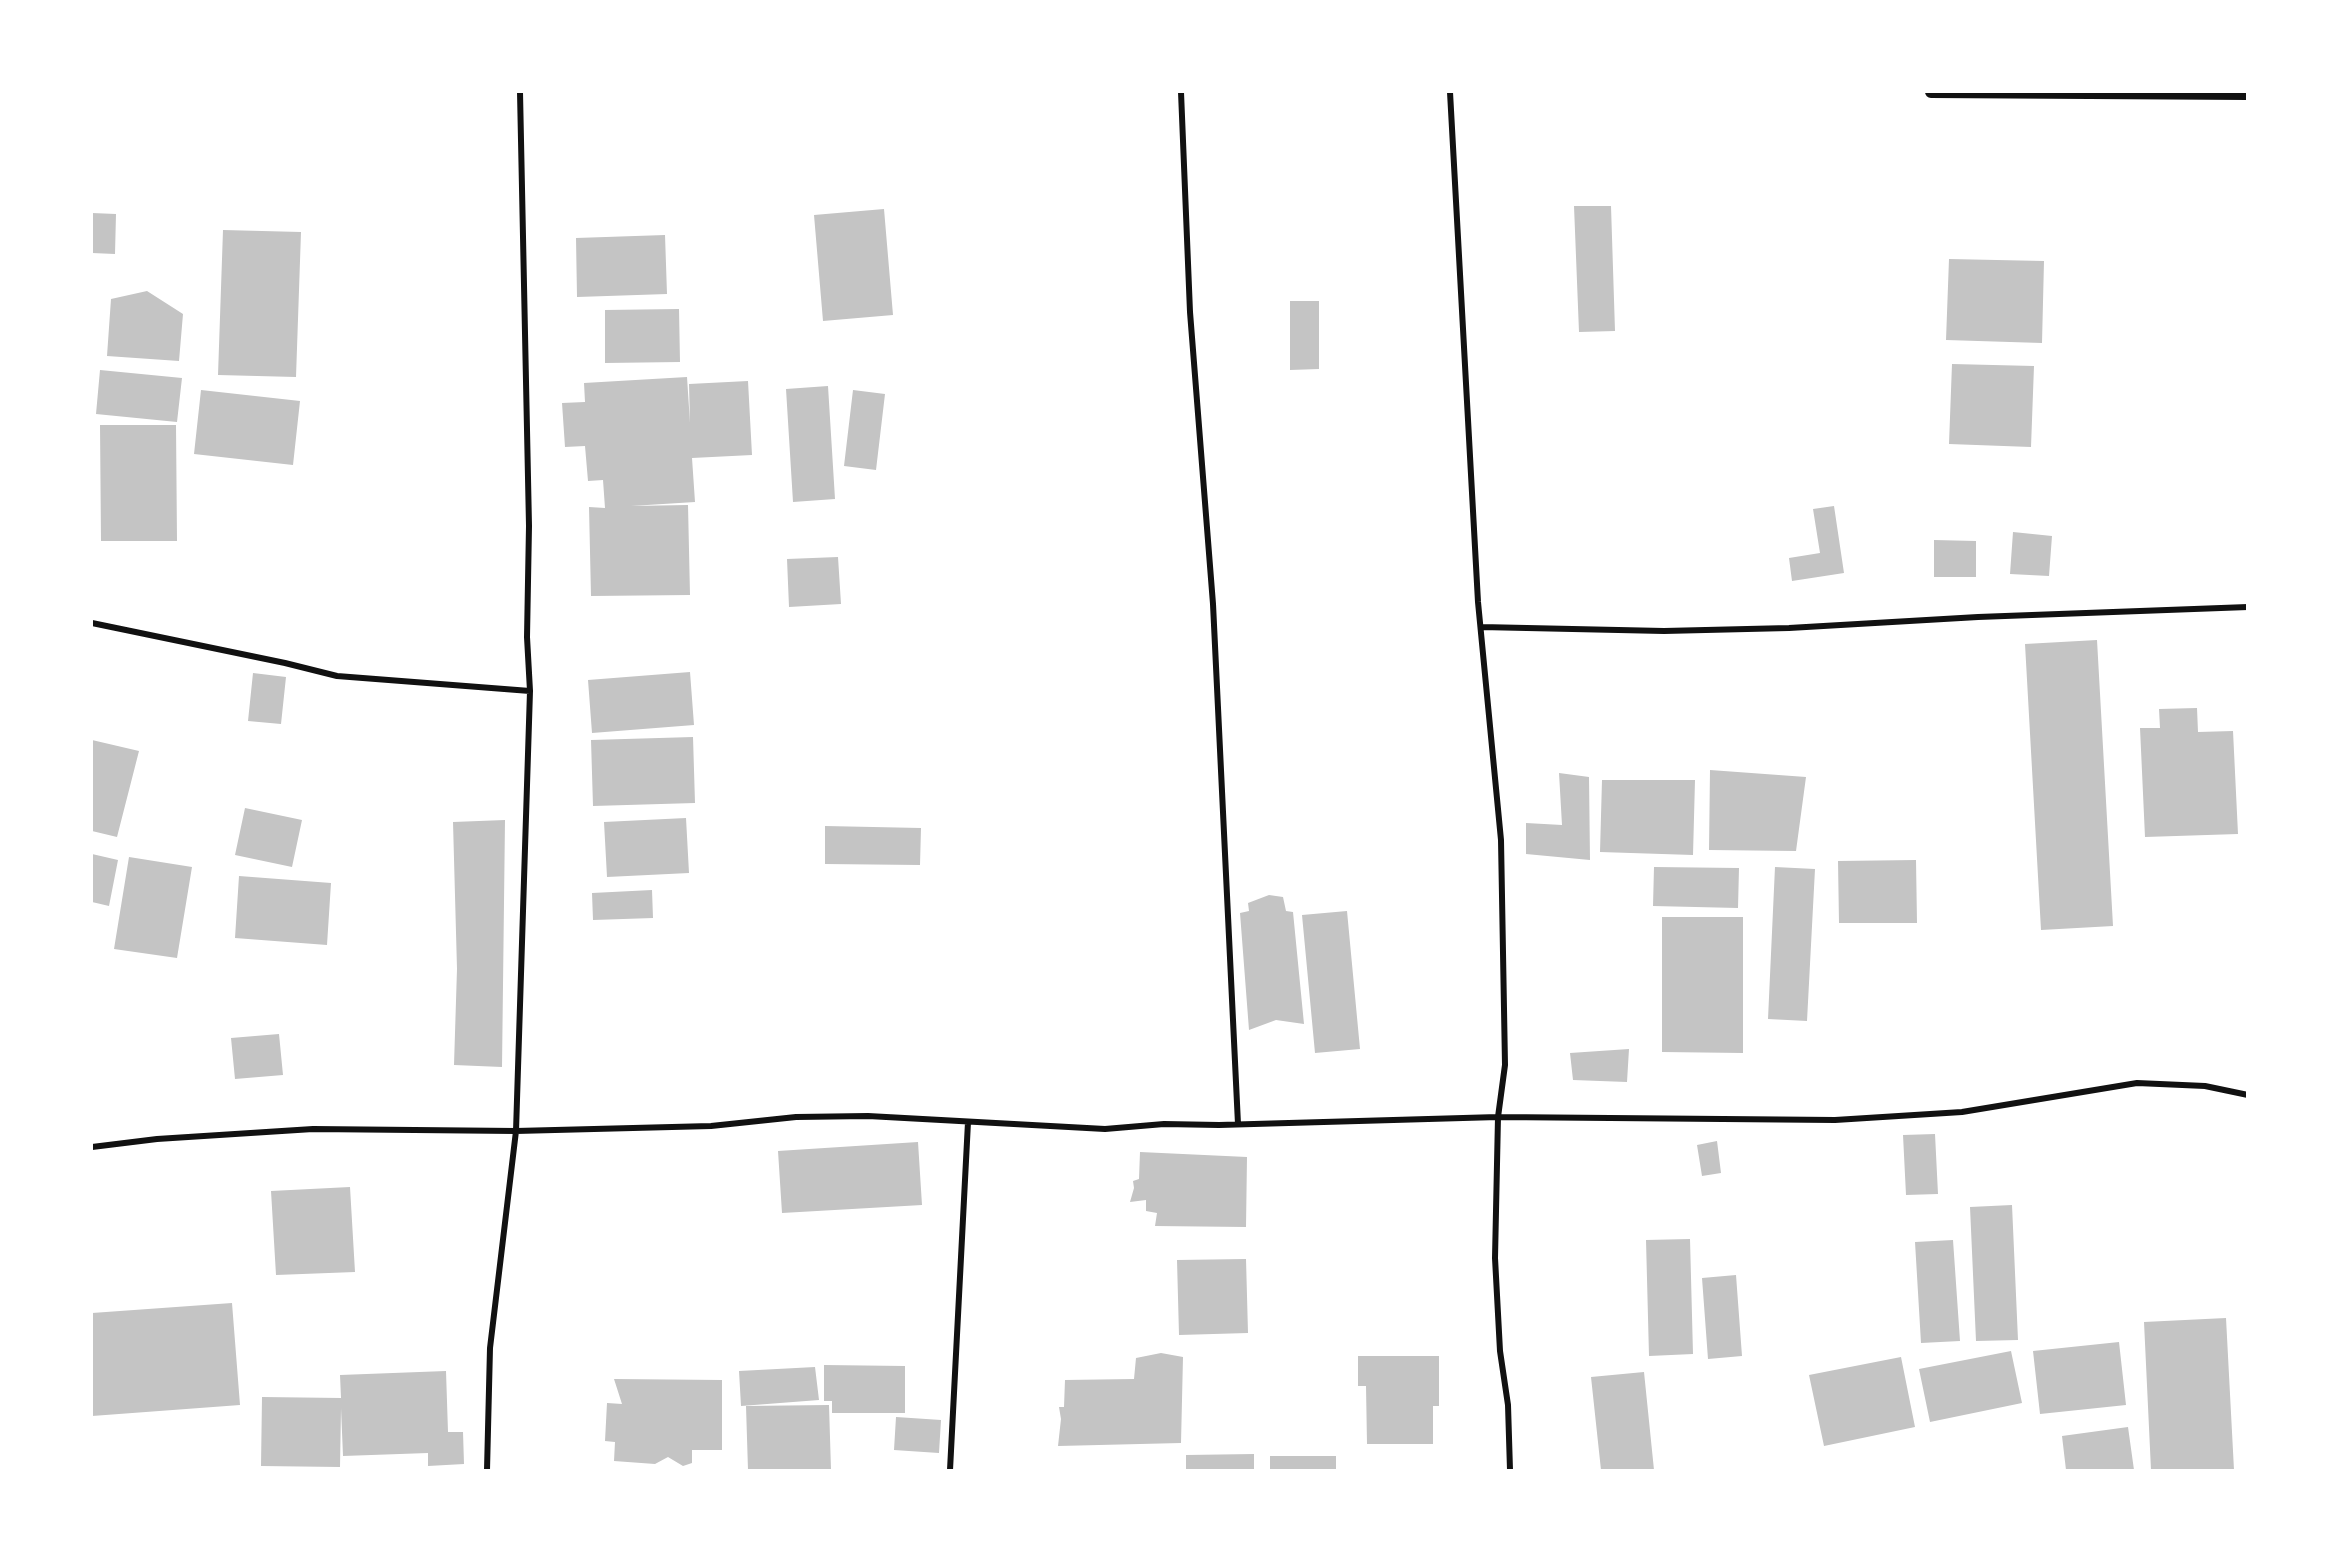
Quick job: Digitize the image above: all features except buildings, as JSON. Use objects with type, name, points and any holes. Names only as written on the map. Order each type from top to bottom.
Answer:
[{"type":"main road","points":[[1931,92],[2247,94]]},
{"type":"street","points":[[487,1470],[490,1348],[516,1131],[530,691],[526,637],[529,526],[520,92]]},
{"type":"street","points":[[1181,92],[1190,312],[1213,604],[1238,1124]]},
{"type":"street","points":[[1450,92],[1478,602],[1501,840],[1505,1065],[1498,1117],[1495,1258],[1500,1351],[1508,1405],[1510,1470]]},
{"type":"street","points":[[1481,627],[1518,626],[1664,631],[1754,629],[2247,607]]},
{"type":"street","points":[[92,623],[337,676],[530,691]]},
{"type":"street","points":[[92,1147],[157,1138],[313,1129],[516,1131],[711,1126],[796,1117],[932,1118],[1105,1129],[1164,1124],[1498,1117],[1835,1120],[1962,1112],[2137,1083],[2205,1086],[2247,1095]]},
{"type":"street","points":[[950,1470],[968,1122]]}]
